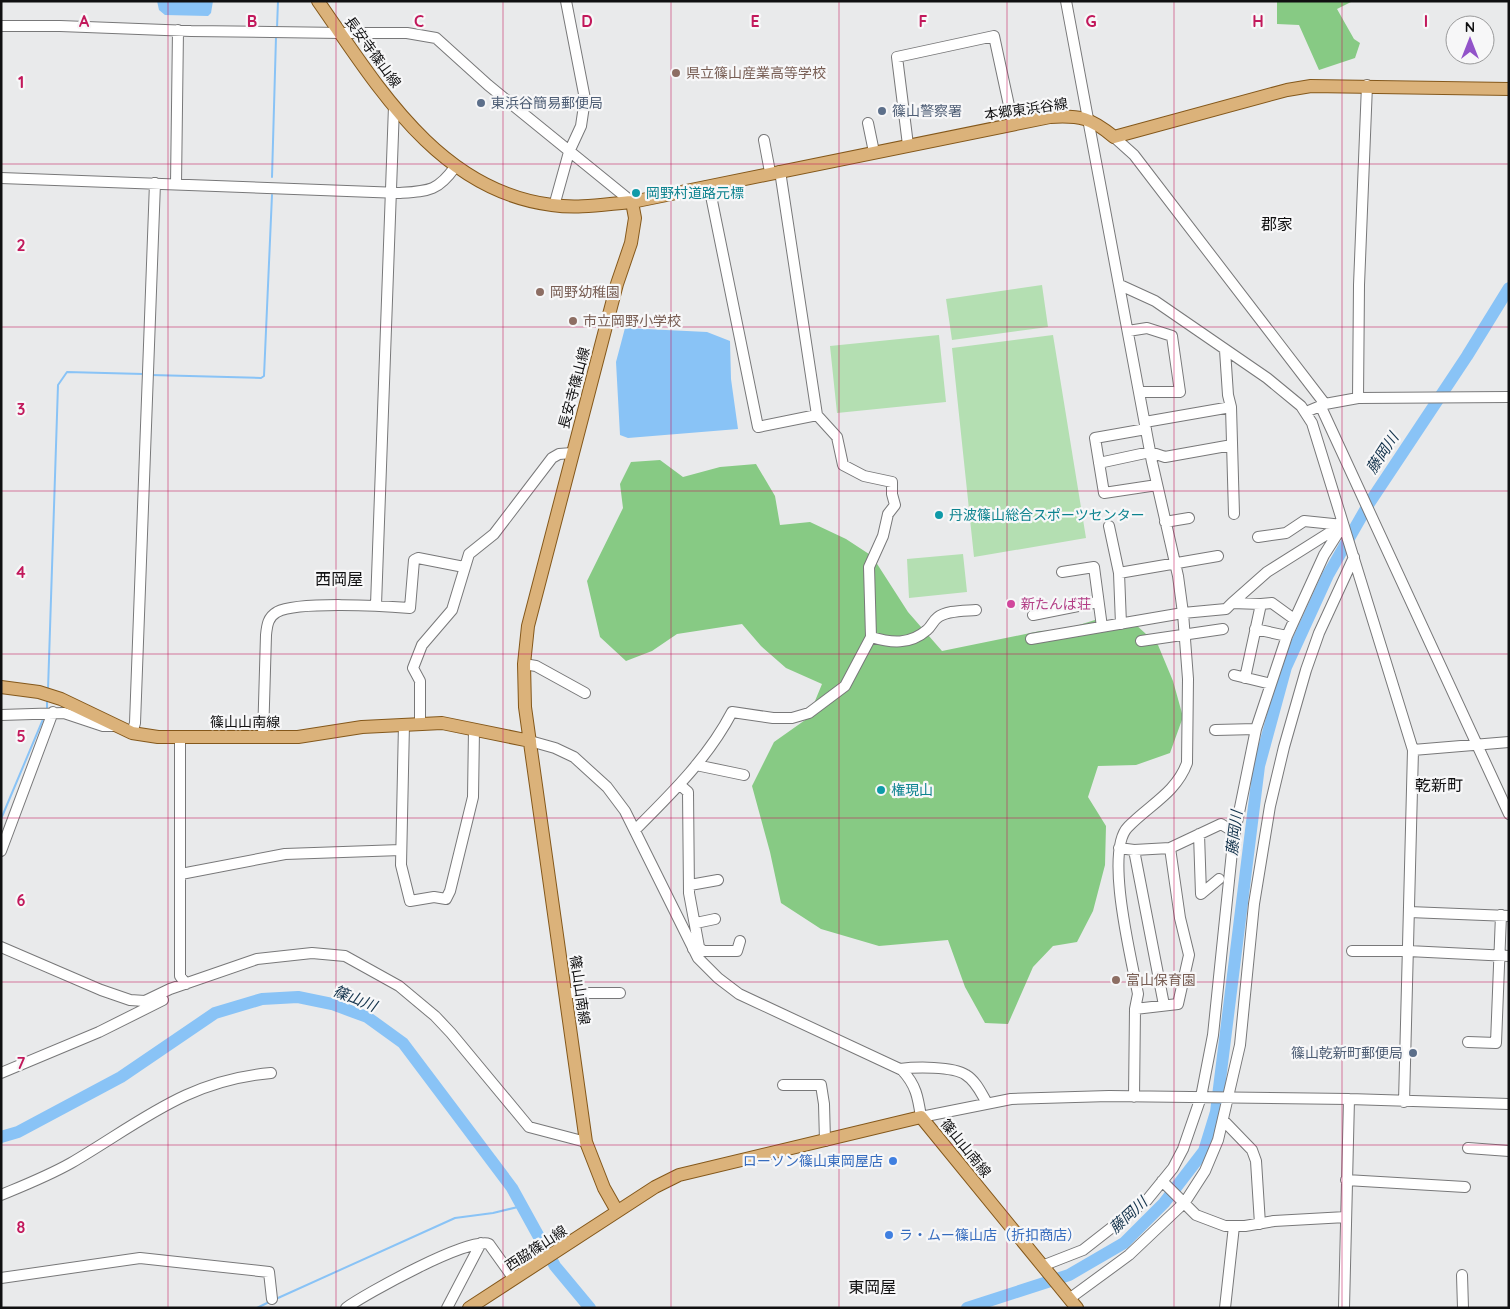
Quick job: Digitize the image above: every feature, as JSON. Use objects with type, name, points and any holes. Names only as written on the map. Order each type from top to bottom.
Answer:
[{"type":"main road","name":"長安寺篠山線","points":[[318,1],[394,106],[433,150],[474,180],[510,196],[554,206],[586,206],[632,202],[635,218],[631,243],[617,284],[528,626],[524,664],[525,707],[530,741]]},
{"type":"main road","points":[[1114,137],[1287,90],[1311,86],[1367,85],[1509,89]]},
{"type":"main road","name":"本郷東浜谷線","points":[[632,202],[1050,117],[1071,116],[1088,118],[1114,137]]},
{"type":"main road","name":"篠山山南線","points":[[1,687],[39,692],[132,733],[158,737],[262,738],[420,723],[474,729],[530,741],[586,1142],[597,1173],[617,1211],[655,1187],[679,1175],[921,1117],[1070,1300]]},
{"type":"main road","name":"西脇篠山線","points":[[469,1308],[516,1279],[617,1211]]},
{"type":"street","points":[[554,206],[569,152],[581,126],[585,99],[566,1]]},
{"type":"street","points":[[1066,1],[1150,452],[1175,563],[1183,613],[1188,679],[1186,764],[1182,776],[1167,794],[1126,828],[1119,848],[1119,897],[1138,994],[1134,1097]]},
{"type":"street","points":[[1,26],[341,34],[407,33],[436,38],[466,67],[632,202]]},
{"type":"street","points":[[176,184],[178,30]]},
{"type":"street","points":[[908,145],[897,57],[994,36],[1013,124]]},
{"type":"street","points":[[1358,398],[1359,285],[1367,85]]},
{"type":"street","points":[[376,605],[394,106]]},
{"type":"street","points":[[868,123],[874,152]]},
{"type":"street","points":[[1114,137],[1134,155],[1323,406],[1361,498],[1509,814]]},
{"type":"street","points":[[635,830],[680,785],[722,732],[732,712],[773,718],[792,718],[809,713],[831,698],[844,686],[871,637],[869,567],[883,536],[888,514],[896,505],[892,494],[892,482],[864,476],[843,465],[837,437],[817,415],[775,172],[764,140]]},
{"type":"street","points":[[1,178],[392,193],[420,192],[436,188],[444,182],[455,167]]},
{"type":"street","points":[[132,733],[135,723],[155,183]]},
{"type":"street","points":[[709,186],[758,428],[817,415]]},
{"type":"street","points":[[1120,285],[1155,301],[1267,378],[1301,406],[1312,424],[1413,750],[1404,1102]]},
{"type":"street","points":[[1128,331],[1147,328],[1172,336],[1180,392],[1139,392]]},
{"type":"street","points":[[1225,350],[1228,396],[1232,407],[1234,514]]},
{"type":"street","points":[[1306,412],[1358,398],[1422,396],[1509,397]]},
{"type":"street","points":[[1157,485],[1104,493],[1094,438],[1145,425],[1232,407]]},
{"type":"street","points":[[1099,463],[1150,452],[1165,457],[1232,445]]},
{"type":"street","points":[[420,723],[420,681],[413,668],[422,645],[452,610],[469,554],[494,534],[552,458],[559,454],[572,453]]},
{"type":"street","points":[[1165,522],[1190,518]]},
{"type":"street","points":[[1258,538],[1286,533],[1304,521],[1344,527]]},
{"type":"street","points":[[1109,526],[1118,573],[1121,624]]},
{"type":"street","points":[[1031,639],[1183,613],[1226,609],[1267,572],[1344,527]]},
{"type":"street","points":[[1044,1268],[1083,1250],[1147,1200],[1173,1168],[1183,1149],[1203,1097],[1213,1035],[1234,832],[1256,729],[1294,619],[1324,555],[1344,527]]},
{"type":"street","points":[[1070,1300],[1129,1255],[1184,1201],[1205,1171],[1223,1120],[1240,1045],[1254,904],[1270,806],[1284,747],[1306,670],[1319,633],[1353,554]]},
{"type":"street","points":[[1118,573],[1218,556]]},
{"type":"street","points":[[262,738],[268,621],[276,612],[284,609],[376,605],[410,608],[414,560],[418,558],[464,567]]},
{"type":"street","points":[[1062,572],[1094,567],[1102,627]]},
{"type":"street","points":[[1033,615],[1098,602]]},
{"type":"street","points":[[1232,603],[1261,604],[1272,602],[1294,619]]},
{"type":"street","points":[[1245,678],[1261,604]]},
{"type":"street","points":[[871,637],[886,641],[907,642],[928,630],[938,617],[976,610]]},
{"type":"street","points":[[1141,640],[1223,629]]},
{"type":"street","points":[[1255,630],[1287,636]]},
{"type":"street","points":[[524,664],[536,666],[585,693]]},
{"type":"street","points":[[1234,675],[1271,684]]},
{"type":"street","points":[[1,850],[48,713]]},
{"type":"street","points":[[1,715],[64,713],[103,726],[114,726]]},
{"type":"street","points":[[404,724],[401,865],[410,901],[434,897],[446,899],[454,875],[473,797],[474,729]]},
{"type":"street","points":[[1215,730],[1256,729]]},
{"type":"street","points":[[180,737],[180,976],[186,984]]},
{"type":"street","points":[[530,741],[561,751],[586,766],[606,787],[625,811],[696,948],[718,978],[739,994],[900,1069],[911,1080],[918,1093],[921,1117],[1011,1099],[1227,1097],[1509,1104]]},
{"type":"street","points":[[1413,750],[1509,742]]},
{"type":"street","points":[[696,765],[744,775]]},
{"type":"street","points":[[680,785],[688,792],[689,894],[696,923],[696,948]]},
{"type":"street","points":[[1119,848],[1134,850],[1170,848],[1221,824],[1234,832]]},
{"type":"street","points":[[1199,834],[1201,894],[1219,879]]},
{"type":"street","points":[[1136,1008],[1178,1004],[1189,955],[1180,918],[1170,848]]},
{"type":"street","points":[[181,874],[285,854],[401,850]]},
{"type":"street","points":[[1134,850],[1164,1005]]},
{"type":"street","points":[[690,885],[718,880]]},
{"type":"street","points":[[1409,912],[1505,915],[1504,956],[1496,1043],[1468,1042]]},
{"type":"street","points":[[696,923],[715,919]]},
{"type":"street","points":[[696,948],[703,951],[737,951],[740,940]]},
{"type":"street","points":[[1,947],[101,990],[130,1000],[145,1001],[186,984],[258,959],[312,953],[345,956],[399,986],[435,1016],[458,1040],[528,1127],[586,1142]]},
{"type":"street","points":[[1352,951],[1408,951],[1504,956]]},
{"type":"street","points":[[1,1073],[99,1032],[179,992],[186,984]]},
{"type":"street","points":[[565,993],[620,993]]},
{"type":"street","points":[[900,1069],[916,1067],[965,1073],[974,1082],[987,1103]]},
{"type":"street","points":[[1,1195],[40,1179],[71,1163],[158,1108],[210,1084],[242,1076],[272,1073]]},
{"type":"street","points":[[782,1085],[821,1085],[824,1104],[825,1140]]},
{"type":"street","points":[[1344,1308],[1348,1099]]},
{"type":"street","points":[[1223,1120],[1252,1150],[1256,1161],[1260,1224]]},
{"type":"street","points":[[1468,1148],[1509,1151]]},
{"type":"street","points":[[1346,1180],[1466,1187]]},
{"type":"street","points":[[1163,1182],[1196,1215],[1215,1223],[1234,1226],[1346,1217]]},
{"type":"street","points":[[1225,1308],[1228,1263],[1234,1226]]},
{"type":"street","points":[[447,1308],[481,1243]]},
{"type":"street","points":[[346,1308],[390,1281],[448,1254],[481,1243],[489,1244],[516,1279]]},
{"type":"street","points":[[1,1278],[140,1258],[269,1272],[272,1299]]},
{"type":"street","points":[[1462,1275],[1463,1308]]},
{"type":"green space","points":[[1277,1],[1353,1],[1337,9],[1354,39],[1360,43],[1355,58],[1319,70],[1299,25],[1277,24]]},
{"type":"green space","points":[[1042,285],[1048,327],[952,340],[946,299]]},
{"type":"green space","points":[[939,335],[946,402],[837,413],[830,346]]},
{"type":"green space","points":[[1053,335],[1086,538],[974,557],[952,348]]},
{"type":"green space","points":[[660,460],[683,477],[720,467],[756,464],[775,496],[780,525],[810,522],[846,539],[872,556],[908,612],[942,651],[1040,631],[1063,630],[1095,620],[1134,623],[1158,645],[1173,681],[1183,717],[1170,753],[1136,765],[1098,766],[1088,797],[1106,826],[1105,865],[1093,911],[1077,942],[1053,946],[1033,967],[1008,1024],[985,1023],[965,987],[948,940],[879,946],[821,929],[781,903],[770,852],[752,786],[774,742],[808,718],[822,684],[786,668],[761,646],[742,624],[677,634],[652,651],[626,661],[600,637],[587,581],[623,508],[620,484],[631,462]]},
{"type":"green space","points":[[963,554],[967,592],[909,598],[907,559]]},
{"type":"water","points":[[157,1],[213,1],[211,13],[208,16],[165,15],[159,10]]},
{"type":"water","points":[[625,328],[707,332],[730,341],[731,379],[738,429],[628,438],[620,435],[616,362]]},
{"type":"waterway","points":[[277,28],[278,1]]},
{"type":"waterway","points":[[272,177],[276,37]]},
{"type":"waterway","points":[[151,375],[261,378],[264,376],[272,195]]},
{"type":"waterway","name":"藤岡川","points":[[967,1308],[1069,1275],[1124,1243],[1164,1203],[1204,1151],[1216,1112],[1259,766],[1286,667],[1328,575],[1368,505],[1467,356],[1509,288]]},
{"type":"waterway","points":[[48,690],[58,385],[67,372],[143,374]]},
{"type":"waterway","points":[[47,700],[47,710]]},
{"type":"waterway","points":[[1,819],[44,717]]},
{"type":"waterway","name":"篠山川","points":[[1,1137],[18,1132],[121,1077],[215,1013],[262,999],[298,997],[332,1004],[367,1017],[403,1043],[512,1188],[555,1266],[590,1308]]},
{"type":"waterway","points":[[278,1298],[455,1218],[493,1213],[522,1206]]},
{"type":"waterway","points":[[257,1308],[269,1302]]},
{"type":"place","name":"県立篠山産業高等学校","points":[[676,73]]},
{"type":"place","name":"東浜谷簡易郵便局","points":[[481,103]]},
{"type":"place","name":"篠山警察署","points":[[882,111]]},
{"type":"place","name":"岡野村道路元標","points":[[636,193]]},
{"type":"place","name":"岡野幼稚園","points":[[540,292]]},
{"type":"place","name":"市立岡野小学校","points":[[573,321]]},
{"type":"place","name":"丹波篠山総合スポーツセンター","points":[[939,515]]},
{"type":"place","name":"新たんば荘","points":[[1011,604]]},
{"type":"place","name":"権現山","points":[[881,790]]},
{"type":"place","name":"富山保育園","points":[[1116,980]]},
{"type":"place","name":"篠山乾新町郵便局","points":[[1413,1053]]},
{"type":"place","name":"ローソン篠山東岡屋店","points":[[893,1161]]},
{"type":"place","name":"ラ・ムー篠山店（折扣商店）","points":[[889,1235]]},
{"type":"district","name":"郡家","points":[[1277,224]]},
{"type":"district","name":"西岡屋","points":[[339,579]]},
{"type":"district","name":"乾新町","points":[[1439,785]]},
{"type":"district","name":"東岡屋","points":[[872,1287]]}]
